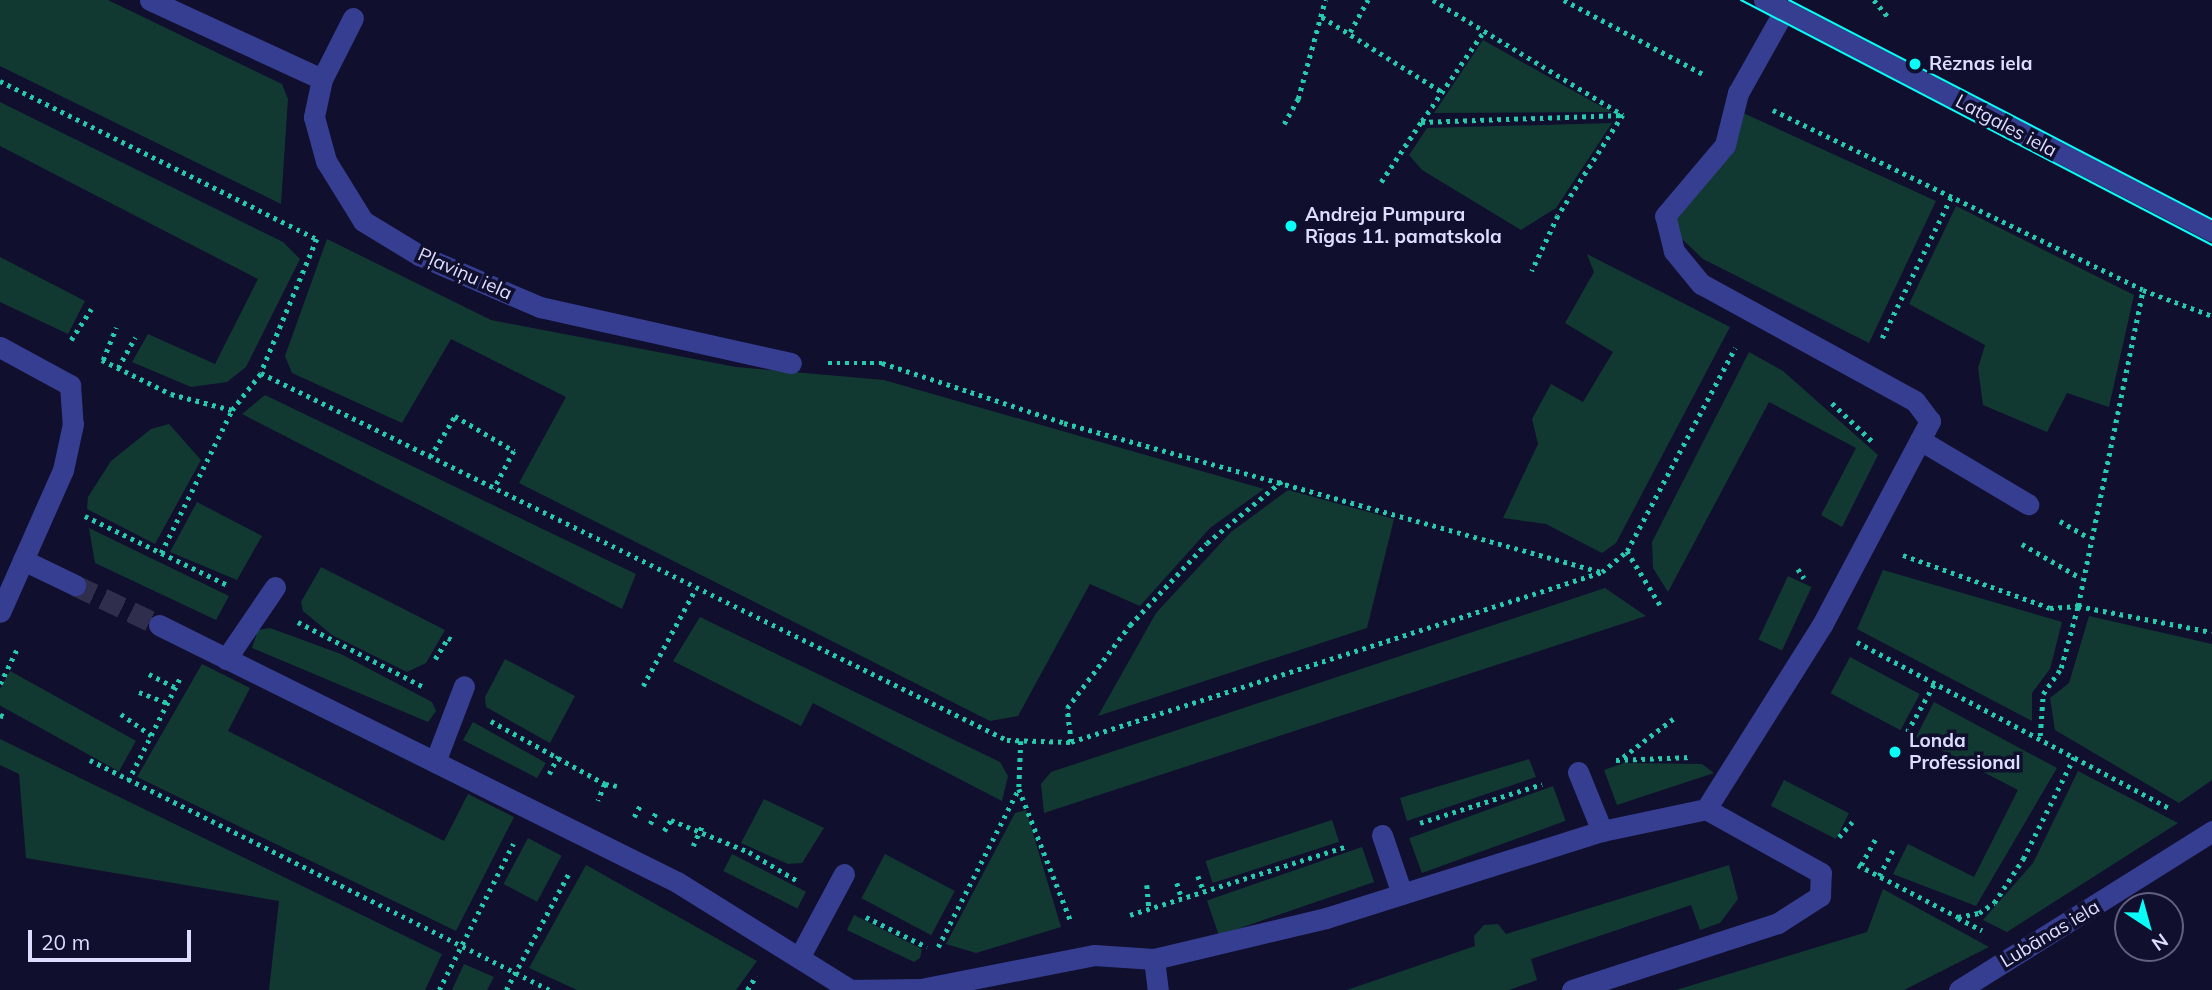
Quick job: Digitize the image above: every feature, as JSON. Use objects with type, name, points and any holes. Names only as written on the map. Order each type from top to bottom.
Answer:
[{"type":"street","points":[[150,0],[322,79]]},
{"type":"street","name":"Latgales iela","points":[[1764,0],[2212,231]]},
{"type":"street","points":[[1706,808],[1822,625],[1930,421],[1924,409],[1701,284],[1674,251],[1665,216],[1725,145],[1738,93],[1784,11]]},
{"type":"street","name":"Pļaviņu iela","points":[[353,19],[322,79],[314,117],[326,161],[363,221],[396,242],[540,307],[791,363]]},
{"type":"street","points":[[0,347],[70,385],[73,424],[47,505],[0,612]]},
{"type":"street","points":[[1920,440],[2028,504]]},
{"type":"street","points":[[23,560],[75,585]]},
{"type":"street","points":[[226,659],[269,595]]},
{"type":"street","points":[[159,625],[677,882],[800,956],[846,989],[921,989],[1069,957],[1154,960],[1402,894],[1602,831],[1706,808],[1821,873],[1820,895],[1778,923],[1572,990]]},
{"type":"street","points":[[435,762],[461,695]]},
{"type":"street","points":[[1578,772],[1602,831]]},
{"type":"street","name":"Lubānas iela","points":[[1959,990],[2212,831]]},
{"type":"street","points":[[1382,835],[1402,894]]},
{"type":"street","points":[[800,956],[844,874]]},
{"type":"street","points":[[1154,960],[1158,990]]},
{"type":"path","points":[[1284,124],[1298,99],[1325,0]]},
{"type":"path","points":[[1350,32],[1368,0]]},
{"type":"path","points":[[1433,0],[1623,115]]},
{"type":"path","points":[[1564,0],[1738,93],[1953,193],[2143,290],[2212,316]]},
{"type":"path","points":[[1322,17],[1350,32],[1442,92]]},
{"type":"path","points":[[1381,181],[1484,31]]},
{"type":"path","points":[[0,81],[317,239],[261,373],[232,410],[161,554]]},
{"type":"path","points":[[1422,122],[1623,115]]},
{"type":"path","points":[[1532,271],[1559,216],[1623,115]]},
{"type":"path","points":[[1865,374],[1953,193]]},
{"type":"path","points":[[2040,736],[2043,694],[2061,668],[2078,606],[2143,290]]},
{"type":"path","points":[[69,344],[91,309]]},
{"type":"path","points":[[261,373],[1007,740],[1071,741],[1602,572],[1627,551],[1754,314]]},
{"type":"path","points":[[103,360],[116,327]]},
{"type":"path","points":[[118,368],[135,337]]},
{"type":"path","points":[[57,338],[80,349]]},
{"type":"path","points":[[91,355],[171,394],[232,410]]},
{"type":"path","points":[[791,363],[882,363],[1064,423],[1282,481],[1602,572]]},
{"type":"path","points":[[1820,392],[1884,453]]},
{"type":"path","points":[[430,457],[454,416],[514,451],[494,489]]},
{"type":"path","points":[[1071,741],[1067,708],[1130,625],[1207,542],[1282,481]]},
{"type":"path","points":[[47,505],[90,518],[161,554],[269,595],[461,695],[605,785],[617,786]]},
{"type":"path","points":[[1868,542],[2050,608],[2078,606],[2212,632]]},
{"type":"path","points":[[1627,551],[1662,608]]},
{"type":"path","points":[[643,686],[695,588]]},
{"type":"path","points":[[1822,625],[2040,736],[2179,814]]},
{"type":"path","points":[[128,780],[196,644]]},
{"type":"path","points":[[149,674],[175,687]]},
{"type":"path","points":[[1907,732],[1936,681]]},
{"type":"path","points":[[139,692],[167,703]]},
{"type":"path","points":[[121,714],[151,735]]},
{"type":"path","points":[[1622,758],[1673,719]]},
{"type":"path","points":[[1021,741],[1019,789],[1075,932],[1069,957]]},
{"type":"path","points":[[1851,861],[1958,917],[1979,913],[1994,903],[2023,859],[2075,755]]},
{"type":"path","points":[[439,990],[558,756]]},
{"type":"path","points":[[1121,918],[1622,758],[1697,757]]},
{"type":"path","points":[[90,760],[460,948],[550,990]]},
{"type":"path","points":[[605,785],[596,806],[607,812]]},
{"type":"path","points":[[936,951],[1019,789]]},
{"type":"path","points":[[619,818],[660,838],[671,820],[749,852],[830,900],[948,956]]},
{"type":"path","points":[[1832,851],[1852,822]]},
{"type":"path","points":[[506,990],[587,838]]},
{"type":"path","points":[[1861,866],[1875,840]]},
{"type":"path","points":[[1879,876],[1894,850]]},
{"type":"path","points":[[1198,876],[1204,892]]},
{"type":"path","points":[[1177,883],[1182,899]]},
{"type":"path","points":[[1147,884],[1149,910]]},
{"type":"green space","points":[[0,0],[108,0],[282,84],[288,99],[281,204],[0,66]]},
{"type":"green space","points":[[1483,40],[1604,108],[1612,112],[1434,113]]},
{"type":"green space","points":[[0,102],[283,242],[300,259],[246,367],[227,382],[191,387],[132,362],[148,334],[215,364],[258,279],[0,146]]},
{"type":"green space","points":[[1741,112],[1936,201],[1869,343],[1703,259],[1682,239],[1674,217],[1731,155]]},
{"type":"green space","points":[[1612,123],[1556,208],[1521,230],[1422,170],[1409,155],[1427,128]]},
{"type":"green space","points":[[1956,206],[2134,295],[2109,407],[2067,393],[2047,432],[1983,405],[1978,368],[1985,345],[1909,304]]},
{"type":"green space","points":[[327,239],[491,320],[736,367],[884,380],[1264,489],[1210,528],[1140,606],[1090,584],[1018,716],[990,721],[519,483],[566,397],[451,339],[402,423],[292,373],[285,356]]},
{"type":"green space","points":[[1587,254],[1730,327],[1616,543],[1602,553],[1546,524],[1503,518],[1538,444],[1532,419],[1551,384],[1583,402],[1613,352],[1565,323],[1594,272]]},
{"type":"green space","points":[[0,257],[85,301],[68,334],[0,302]]},
{"type":"green space","points":[[1749,352],[1783,371],[1878,455],[1842,527],[1821,515],[1856,448],[1769,402],[1668,592],[1653,568],[1652,542]]},
{"type":"green space","points":[[265,395],[636,574],[622,609],[242,414]]},
{"type":"green space","points":[[169,424],[201,460],[155,544],[87,509],[88,497],[111,461],[151,429]]},
{"type":"green space","points":[[1288,490],[1394,519],[1367,628],[1098,716],[1156,613],[1231,532]]},
{"type":"green space","points":[[197,502],[262,536],[237,580],[170,552]]},
{"type":"green space","points":[[89,528],[229,596],[216,620],[95,563]]},
{"type":"green space","points":[[321,567],[445,630],[426,663],[407,672],[332,635],[303,611],[301,602]]},
{"type":"green space","points":[[1883,570],[2062,622],[2050,669],[2032,693],[2032,721],[1857,629]]},
{"type":"green space","points":[[1788,576],[1812,587],[1782,650],[1758,639]]},
{"type":"green space","points":[[1605,588],[1646,616],[1044,813],[1041,784],[1051,772]]},
{"type":"green space","points":[[2089,616],[2212,644],[2212,780],[2179,803],[2055,730],[2050,698],[2069,683]]},
{"type":"green space","points":[[700,617],[1000,762],[1008,776],[1002,801],[813,703],[801,726],[673,661]]},
{"type":"green space","points":[[270,628],[341,654],[432,702],[436,711],[428,722],[252,648],[258,630]]},
{"type":"green space","points":[[1850,657],[1920,694],[1901,730],[1831,693]]},
{"type":"green space","points":[[505,659],[575,696],[550,743],[486,707],[485,697]]},
{"type":"green space","points":[[202,664],[250,688],[228,731],[444,841],[468,794],[514,817],[456,931],[137,777]]},
{"type":"green space","points":[[10,671],[136,741],[119,771],[0,705],[0,689]]},
{"type":"green space","points":[[1934,702],[2057,768],[1976,906],[1893,874],[1908,844],[1974,877],[2018,790],[1916,737]]},
{"type":"green space","points":[[473,722],[546,763],[537,778],[463,740]]},
{"type":"green space","points":[[0,739],[442,954],[425,990],[269,990],[279,901],[26,858],[19,774],[0,765]]},
{"type":"green space","points":[[1529,759],[1536,777],[1407,821],[1400,798]]},
{"type":"green space","points":[[1624,763],[1702,764],[1714,773],[1617,805],[1604,770]]},
{"type":"green space","points":[[2078,771],[2178,823],[2007,932],[1983,920],[2033,863]]},
{"type":"green space","points":[[1784,780],[1849,813],[1836,839],[1771,806]]},
{"type":"green space","points":[[1553,786],[1566,821],[1422,873],[1409,838]]},
{"type":"green space","points":[[764,799],[824,828],[802,863],[788,864],[741,843]]},
{"type":"green space","points":[[1026,810],[1061,927],[976,953],[946,944],[1015,813]]},
{"type":"green space","points":[[1332,820],[1339,842],[1213,883],[1206,861]]},
{"type":"green space","points":[[528,838],[562,856],[537,902],[504,884]]},
{"type":"green space","points":[[1362,847],[1374,882],[1219,935],[1207,900]]},
{"type":"green space","points":[[732,854],[806,892],[797,909],[723,871]]},
{"type":"green space","points":[[885,854],[955,891],[931,935],[862,898]]},
{"type":"green space","points":[[586,865],[757,961],[736,990],[577,990],[529,968]]},
{"type":"green space","points":[[1729,865],[1738,899],[1720,923],[1700,930],[1691,905],[1531,959],[1537,980],[1509,990],[1347,990],[1475,946],[1474,936],[1484,925],[1498,924],[1506,934]]},
{"type":"green space","points":[[1883,889],[1989,947],[1904,990],[1676,990],[1867,932]]},
{"type":"green space","points":[[854,915],[922,949],[920,958],[914,962],[847,930]]},
{"type":"green space","points":[[464,964],[494,977],[487,990],[452,990]]},
{"type":"tunnel","points":[[75,585],[159,625]]},
{"type":"tram line","points":[[1741,0],[2212,245]]},
{"type":"tram line","points":[[1789,0],[2212,219]]},
{"type":"place","name":"Rēznas iela","points":[[1915,64]]},
{"type":"place","name":"Andreja Pumpura Rīgas 11. pamatskola","points":[[1291,226]]},
{"type":"place","name":"Londa Professional","points":[[1895,752]]}]
